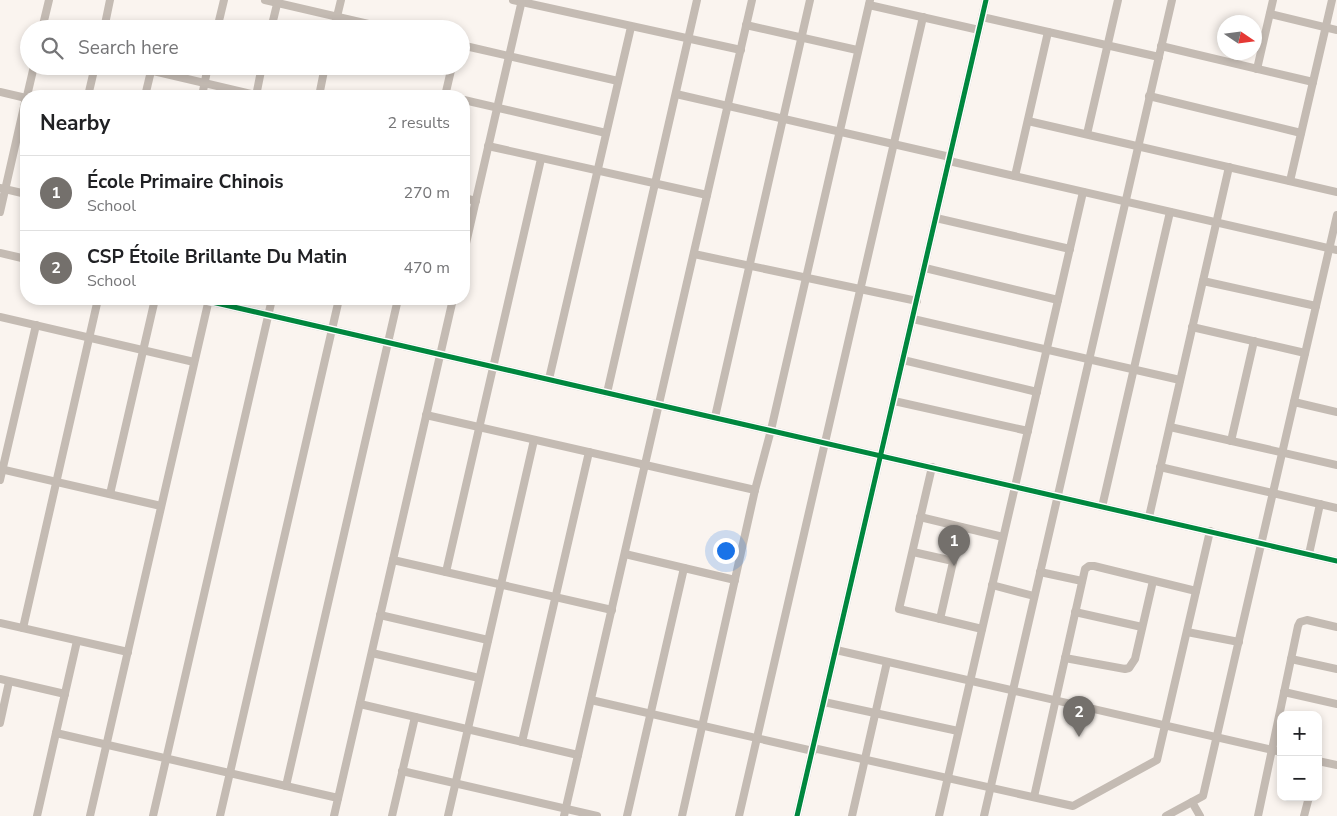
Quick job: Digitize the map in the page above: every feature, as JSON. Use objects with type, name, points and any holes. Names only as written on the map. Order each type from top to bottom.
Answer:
[{"type":"street","points":[[44,20],[49,0]]},
{"type":"street","points":[[106,20],[110,0]]},
{"type":"street","points":[[219,20],[224,0]]},
{"type":"street","points":[[265,0],[277,1],[353,20]]},
{"type":"street","points":[[336,20],[341,0]]},
{"type":"street","points":[[513,0],[688,40],[741,50]]},
{"type":"street","points":[[607,393],[697,0]]},
{"type":"street","points":[[565,812],[752,0]]},
{"type":"street","points":[[715,418],[810,0]]},
{"type":"street","points":[[798,816],[986,0]]},
{"type":"street","points":[[1086,134],[1118,0]]},
{"type":"street","points":[[984,816],[1172,0]]},
{"type":"street","points":[[1256,69],[1273,0]]},
{"type":"street","points":[[1290,181],[1332,0]]},
{"type":"street","points":[[273,20],[277,1]]},
{"type":"street","points":[[470,226],[522,1]]},
{"type":"street","points":[[682,816],[755,490],[771,430],[869,2],[979,30]]},
{"type":"street","points":[[1270,14],[1337,30]]},
{"type":"street","points":[[739,816],[923,17]]},
{"type":"street","points":[[982,17],[1159,57]]},
{"type":"street","points":[[746,25],[857,50]]},
{"type":"street","points":[[550,379],[630,27]]},
{"type":"street","points":[[1015,176],[1048,32]]},
{"type":"street","points":[[1161,46],[1313,82]]},
{"type":"street","points":[[470,47],[618,81]]},
{"type":"street","points":[[28,90],[32,75]]},
{"type":"street","points":[[89,90],[93,75]]},
{"type":"street","points":[[146,90],[150,75]]},
{"type":"street","points":[[169,75],[232,90]]},
{"type":"street","points":[[203,90],[206,75]]},
{"type":"street","points":[[257,90],[260,75]]},
{"type":"street","points":[[320,90],[324,75]]},
{"type":"street","points":[[447,90],[450,75]]},
{"type":"street","points":[[0,92],[20,96]]},
{"type":"street","points":[[676,94],[894,144],[1015,176],[1333,250]]},
{"type":"street","points":[[1150,96],[1301,133]]},
{"type":"street","points":[[470,101],[606,133]]},
{"type":"street","points":[[0,212],[3,189],[20,121]]},
{"type":"street","points":[[1028,121],[1337,192]]},
{"type":"street","points":[[488,146],[597,172],[707,195]]},
{"type":"street","points":[[446,572],[541,159]]},
{"type":"street","points":[[1149,517],[1229,168]]},
{"type":"street","points":[[3,189],[20,193]]},
{"type":"street","points":[[938,816],[1083,192]]},
{"type":"street","points":[[470,200],[476,201]]},
{"type":"street","points":[[1102,507],[1170,212]]},
{"type":"street","points":[[1166,816],[1203,796],[1316,306],[1333,250],[1337,215]]},
{"type":"street","points":[[936,218],[1070,249]]},
{"type":"street","points":[[0,253],[20,258]]},
{"type":"street","points":[[694,254],[917,301]]},
{"type":"street","points":[[924,268],[1058,300]]},
{"type":"street","points":[[1203,280],[1316,306]]},
{"type":"street","points":[[22,628],[97,305]]},
{"type":"street","points":[[110,494],[154,305]]},
{"type":"street","points":[[90,816],[208,305]]},
{"type":"street","points":[[229,305],[1337,561]]},
{"type":"street","points":[[153,816],[270,305]]},
{"type":"street","points":[[220,816],[338,305]]},
{"type":"street","points":[[286,786],[397,305]]},
{"type":"street","points":[[334,816],[452,305]]},
{"type":"street","points":[[0,317],[194,362]]},
{"type":"street","points":[[913,319],[1180,380]]},
{"type":"street","points":[[0,480],[1,469],[36,325]]},
{"type":"street","points":[[1192,327],[1305,353]]},
{"type":"street","points":[[1231,441],[1254,341]]},
{"type":"street","points":[[903,360],[1037,392]]},
{"type":"street","points":[[894,401],[1028,431]]},
{"type":"street","points":[[1294,402],[1337,412]]},
{"type":"street","points":[[426,415],[755,490]]},
{"type":"street","points":[[1170,427],[1337,466]]},
{"type":"street","points":[[448,816],[534,440]]},
{"type":"street","points":[[522,742],[589,452]]},
{"type":"street","points":[[932,467],[899,609],[982,629]]},
{"type":"street","points":[[1160,467],[1337,508]]},
{"type":"street","points":[[1,469],[161,506]]},
{"type":"street","points":[[1309,554],[1320,504]]},
{"type":"street","points":[[920,517],[1003,537]]},
{"type":"street","points":[[940,619],[961,527]]},
{"type":"street","points":[[591,700],[1073,806],[1157,760],[1210,532]]},
{"type":"street","points":[[913,552],[953,561]]},
{"type":"street","points":[[624,554],[735,580]]},
{"type":"street","points":[[393,560],[612,610]]},
{"type":"street","points":[[1034,797],[1085,569],[1089,566],[1196,591]]},
{"type":"street","points":[[627,816],[684,568]]},
{"type":"street","points":[[1040,572],[1082,581]]},
{"type":"street","points":[[1065,658],[1125,669],[1129,668],[1134,659],[1153,581]]},
{"type":"street","points":[[992,585],[1034,596]]},
{"type":"street","points":[[1075,612],[1142,627]]},
{"type":"street","points":[[380,615],[488,640]]},
{"type":"street","points":[[1258,816],[1300,622],[1307,620],[1337,627]]},
{"type":"street","points":[[0,623],[128,652]]},
{"type":"street","points":[[1187,632],[1239,642]]},
{"type":"street","points":[[37,816],[77,641]]},
{"type":"street","points":[[836,650],[1277,751]]},
{"type":"street","points":[[372,653],[479,678]]},
{"type":"street","points":[[1291,659],[1337,669]]},
{"type":"street","points":[[852,816],[887,662]]},
{"type":"street","points":[[0,679],[65,694]]},
{"type":"street","points":[[0,723],[10,682]]},
{"type":"street","points":[[1284,692],[1337,704]]},
{"type":"street","points":[[824,702],[958,731]]},
{"type":"street","points":[[360,704],[578,754]]},
{"type":"street","points":[[392,816],[415,717]]},
{"type":"street","points":[[56,733],[338,798]]},
{"type":"street","points":[[1322,762],[1337,765]]},
{"type":"street","points":[[402,771],[565,812],[597,816]]},
{"type":"street","points":[[1304,816],[1308,801]]},
{"type":"street","points":[[1192,802],[1200,816]]},
{"type":"cycle path","points":[[797,816],[986,0]]},
{"type":"cycle path","points":[[225,305],[1337,561]]},
{"type":"place","name":"École Primaire Chinois","points":[[954,566]]},
{"type":"place","name":"CSP Étoile Brillante Du Matin","points":[[1079,737]]}]
